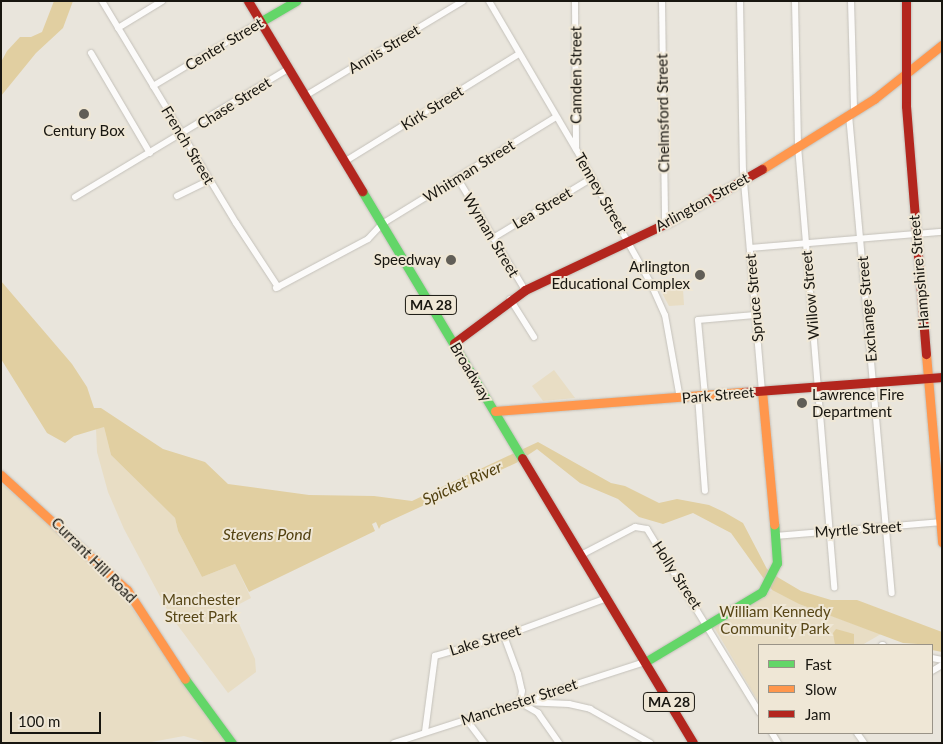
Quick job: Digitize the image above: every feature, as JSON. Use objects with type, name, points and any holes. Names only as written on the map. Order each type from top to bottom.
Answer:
[{"type":"main road","name":"Broadway","points":[[248,1],[693,743]]},
{"type":"main road","name":"Center Street","points":[[260,22],[296,1]]},
{"type":"main road","name":"Hampshire Street","points":[[906,1],[906,106],[942,542]]},
{"type":"main road","name":"Arlington Street","points":[[454,343],[510,299],[525,290],[665,224],[744,179],[852,113],[942,46]]},
{"type":"main road","name":"Park Street","points":[[495,411],[942,377]]},
{"type":"main road","name":"Spruce Street","points":[[708,624],[762,592],[777,563],[762,391]]},
{"type":"main road","name":"Currant Hill Road","points":[[1,474],[127,590],[181,674],[232,743]]},
{"type":"main road","points":[[645,662],[708,624]]},
{"type":"street","name":"French Street","points":[[102,1],[277,288]]},
{"type":"street","points":[[118,28],[162,1]]},
{"type":"street","name":"Annis Street","points":[[305,96],[463,1]]},
{"type":"street","name":"Tenney Street","points":[[489,1],[629,241],[665,315],[680,398]]},
{"type":"street","name":"Camden Street","points":[[575,1],[576,149]]},
{"type":"street","name":"Chelmsford Street","points":[[662,1],[665,224]]},
{"type":"street","name":"Spruce Street","points":[[740,1],[744,179],[762,391]]},
{"type":"street","name":"Willow Street","points":[[795,1],[798,146],[834,588]]},
{"type":"street","name":"Exchange Street","points":[[851,1],[852,113],[860,238],[892,593]]},
{"type":"street","name":"Center Street","points":[[153,86],[260,22]]},
{"type":"street","points":[[92,53],[150,153]]},
{"type":"street","name":"Kirk Street","points":[[344,162],[519,54]]},
{"type":"street","name":"Chase Street","points":[[75,197],[182,135],[288,69]]},
{"type":"street","name":"Whitman Street","points":[[277,288],[368,240],[382,224],[458,180],[556,117]]},
{"type":"street","name":"Lea Street","points":[[493,238],[592,178]]},
{"type":"street","points":[[178,196],[210,180]]},
{"type":"street","name":"Wyman Street","points":[[458,180],[525,290]]},
{"type":"street","points":[[750,248],[942,232]]},
{"type":"street","points":[[510,299],[534,337]]},
{"type":"street","points":[[705,491],[698,320],[756,315]]},
{"type":"street","name":"Myrtle Street","points":[[775,536],[941,522]]},
{"type":"street","name":"Holly Street","points":[[581,555],[643,526],[708,624],[758,710]]},
{"type":"street","name":"Lake Street","points":[[425,732],[435,656],[504,636],[607,598]]},
{"type":"street","points":[[504,636],[518,674],[522,691],[520,702]]},
{"type":"street","name":"Manchester Street","points":[[394,743],[645,662]]},
{"type":"street","points":[[520,702],[538,713],[560,743]]},
{"type":"street","points":[[520,702],[569,704],[590,708],[650,743]]},
{"type":"street","points":[[466,719],[484,743]]},
{"type":"green space","points":[[683,289],[684,305],[669,306],[661,291]]},
{"type":"green space","points":[[554,370],[575,398],[543,401],[532,386]]},
{"type":"green space","name":"Manchester Street Park","points":[[104,427],[111,455],[175,518],[178,531],[202,577],[235,564],[251,598],[232,608],[255,659],[256,672],[228,693],[170,615],[124,529],[108,492],[97,452],[96,428]]},
{"type":"green space","points":[[1,483],[111,578],[226,743],[208,743],[184,736],[146,743],[1,743]]},
{"type":"green space","name":"William Kennedy Community Park","points":[[772,590],[802,605],[881,634],[864,644],[758,644],[758,701],[714,627]]},
{"type":"water","points":[[54,1],[73,1],[63,28],[36,53],[1,96],[1,62],[7,51],[20,37],[31,37],[42,32]]},
{"type":"water","points":[[1,281],[72,364],[87,387],[94,408],[101,408],[163,449],[205,462],[228,484],[309,495],[374,496],[412,501],[538,442],[611,483],[625,486],[659,503],[677,499],[709,505],[724,512],[743,523],[767,569],[779,578],[801,591],[831,600],[857,600],[942,632],[942,652],[933,650],[933,644],[903,643],[799,604],[772,590],[731,533],[693,513],[663,524],[639,517],[618,499],[580,483],[537,449],[516,463],[381,525],[379,529],[376,522],[372,524],[375,531],[249,592],[235,564],[202,577],[178,531],[175,518],[111,455],[104,427],[74,436],[65,443],[47,433],[1,359]]},
{"type":"water","points":[[836,629],[854,634],[854,644],[835,644],[833,633]]},
{"type":"traffic: fast","points":[[260,22],[296,1]]},
{"type":"traffic: fast","points":[[362,191],[522,458]]},
{"type":"traffic: fast","points":[[645,662],[762,592],[777,563],[774,524]]},
{"type":"traffic: fast","points":[[185,679],[232,743]]},
{"type":"traffic: slow","points":[[762,169],[874,99],[942,45]]},
{"type":"traffic: slow","points":[[926,354],[942,542]]},
{"type":"traffic: slow","points":[[762,391],[774,524]]},
{"type":"traffic: slow","points":[[495,411],[744,392]]},
{"type":"traffic: slow","points":[[1,475],[127,590],[185,679]]},
{"type":"traffic: jam","points":[[248,1],[362,191]]},
{"type":"traffic: jam","points":[[906,1],[906,106],[926,354]]},
{"type":"traffic: jam","points":[[454,343],[525,290],[669,222],[762,169]]},
{"type":"traffic: jam","points":[[744,392],[942,377]]},
{"type":"traffic: jam","points":[[522,458],[693,743]]},
{"type":"place","name":"Century Box","points":[[84,114]]},
{"type":"place","name":"Speedway","points":[[451,260]]},
{"type":"place","name":"Arlington Educational Complex","points":[[700,275]]},
{"type":"place","name":"Lawrence Fire Department","points":[[802,403]]},
{"type":"water label","name":"Spicket River","points":[[462,483]]},
{"type":"water label","name":"Stevens Pond","points":[[267,534]]}]
